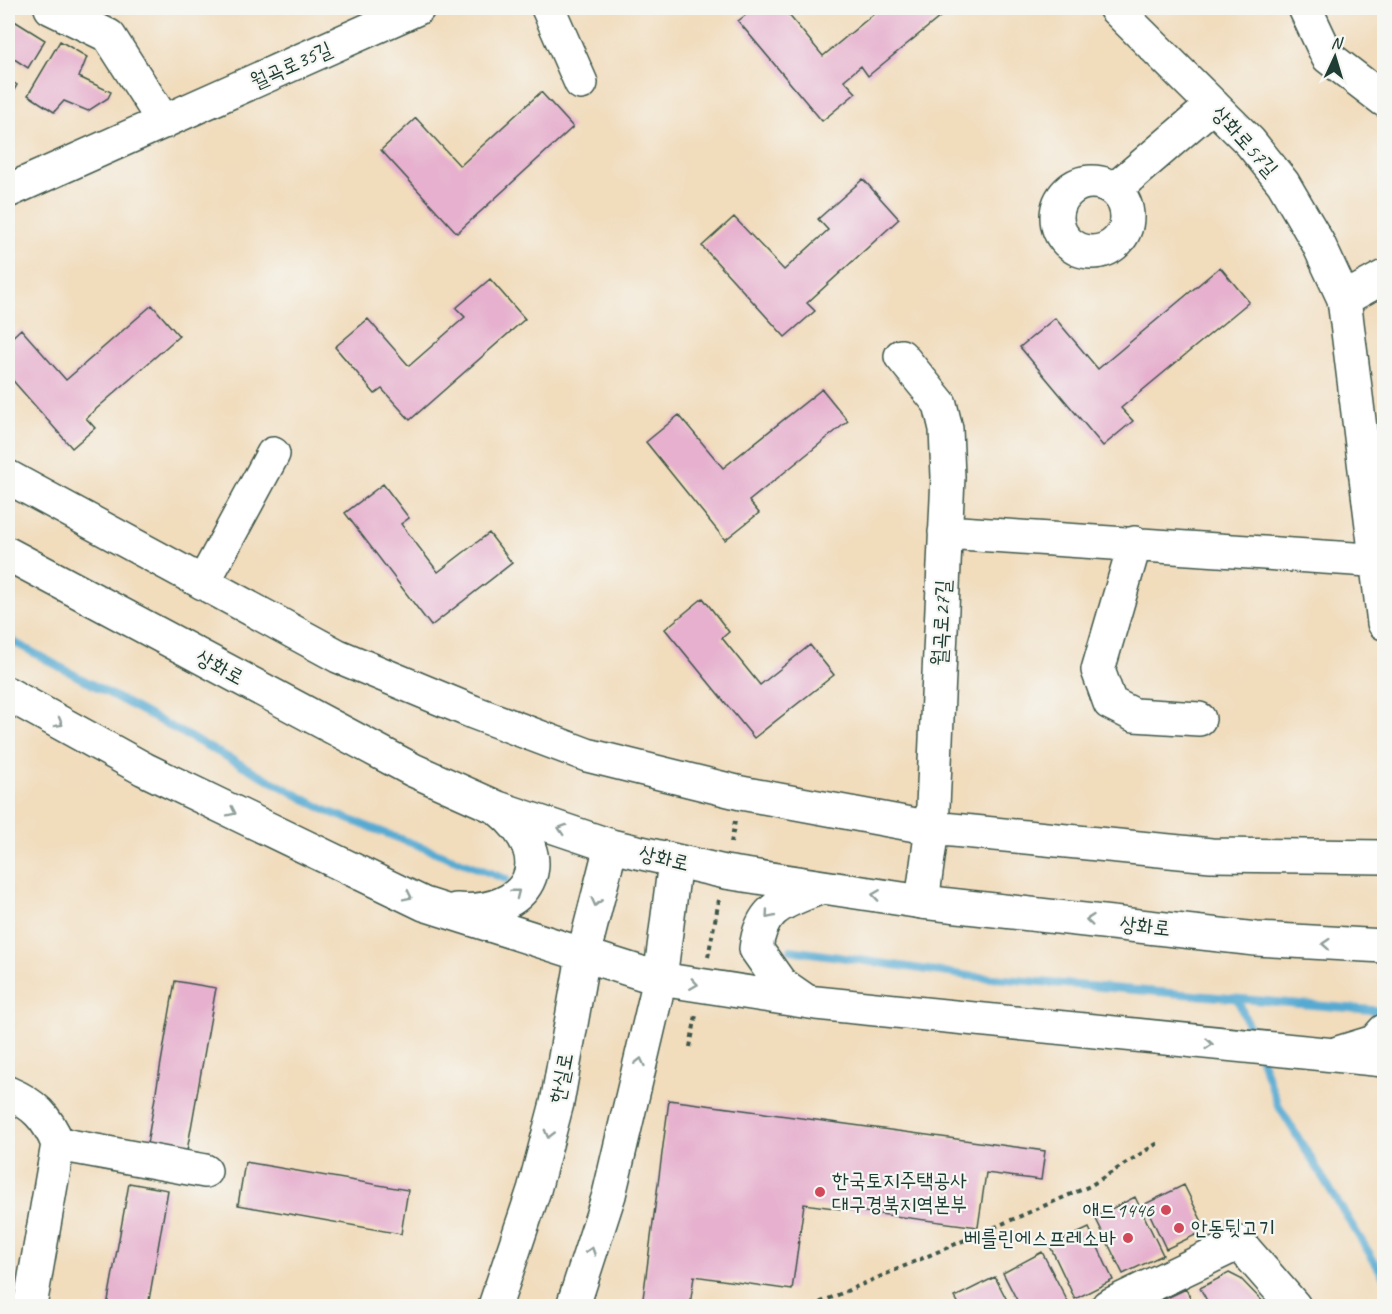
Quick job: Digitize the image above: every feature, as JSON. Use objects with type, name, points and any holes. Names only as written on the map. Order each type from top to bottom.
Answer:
[{"type":"main road","points":[[51,8],[109,36],[164,122]]},
{"type":"main road","name":"월곡로35길","points":[[8,191],[418,8]]},
{"type":"main road","points":[[548,8],[581,83]]},
{"type":"main road","name":"상화로57길","points":[[1115,8],[1250,142],[1283,183],[1318,243],[1344,299],[1374,453],[1384,623]]},
{"type":"main road","points":[[1305,8],[1328,57],[1384,100]]},
{"type":"main road","points":[[1114,190],[1213,105]]},
{"type":"main road","points":[[1344,299],[1384,277]]},
{"type":"main road","name":"월곡로27길","points":[[901,356],[940,404],[946,429],[948,477],[932,828],[922,902]]},
{"type":"main road","points":[[203,583],[273,454]]},
{"type":"main road","points":[[8,477],[338,656],[473,712],[587,755],[741,793],[932,828],[1211,855],[1384,857]]},
{"type":"main road","points":[[945,532],[1380,560]]},
{"type":"main road","points":[[1135,543],[1098,670],[1110,703],[1134,715],[1199,719]]},
{"type":"main road","name":"상화로","points":[[8,554],[402,765],[498,808],[611,846],[725,872],[819,888],[922,902],[1377,953]]},
{"type":"main road","points":[[8,694],[144,769],[424,904],[660,979],[808,1002],[1384,1060]]},
{"type":"main road","points":[[442,909],[475,912],[490,910],[517,895],[528,883],[534,865],[528,842],[517,824],[498,808]]},
{"type":"main road","name":"한실로","points":[[495,1306],[534,1190],[557,1103],[583,956],[611,846]]},
{"type":"main road","points":[[573,1306],[609,1195],[660,979],[675,861]]},
{"type":"main road","points":[[808,1002],[780,983],[756,949],[758,934],[764,920],[781,902],[819,888]]},
{"type":"main road","points":[[1331,1055],[1374,1042],[1384,1031]]},
{"type":"main road","points":[[8,1093],[28,1101],[39,1111],[51,1128],[58,1144],[30,1306]]},
{"type":"main road","points":[[58,1144],[205,1171]]},
{"type":"main road","points":[[1108,1306],[1239,1243],[1294,1306]]},
{"type":"path","points":[[690,1047],[741,793]]},
{"type":"path","points":[[812,1306],[1090,1186],[1161,1141]]},
{"type":"building","points":[[755,8],[783,8],[823,56],[881,8],[951,8],[868,76],[861,66],[844,80],[856,93],[822,121],[738,21]]},
{"type":"building","points":[[8,17],[45,40],[28,68],[8,55]]},
{"type":"building","points":[[60,41],[87,57],[79,77],[111,92],[108,98],[88,111],[64,101],[54,112],[28,95]]},
{"type":"building","points":[[8,79],[17,85],[8,100]]},
{"type":"building","points":[[541,92],[573,127],[457,233],[381,150],[416,118],[460,166]]},
{"type":"building","points":[[863,179],[899,219],[807,303],[815,311],[785,337],[702,246],[734,217],[784,270],[828,230],[818,219]]},
{"type":"building","points":[[1220,267],[1249,302],[1121,408],[1133,421],[1103,446],[1020,347],[1055,318],[1098,369]]},
{"type":"building","points":[[490,279],[525,319],[410,420],[382,389],[375,394],[335,347],[368,319],[409,366],[465,317],[456,308]]},
{"type":"building","points":[[152,305],[179,336],[86,418],[95,428],[72,448],[8,375],[8,341],[21,329],[66,380]]},
{"type":"building","points":[[822,389],[848,421],[749,501],[759,513],[725,540],[646,442],[679,415],[723,468]]},
{"type":"building","points":[[383,484],[409,518],[401,524],[438,572],[489,533],[512,563],[431,626],[345,513]]},
{"type":"building","points":[[703,598],[729,632],[722,638],[760,685],[810,645],[834,675],[754,738],[665,629]]},
{"type":"building","points":[[175,981],[216,988],[187,1151],[147,1144]]},
{"type":"building","name":"한국토지주택공사 대구경북지역본부","points":[[669,1100],[1045,1151],[1041,1180],[986,1173],[978,1227],[804,1204],[792,1290],[694,1276],[690,1306],[642,1306]]},
{"type":"building","points":[[245,1162],[408,1190],[401,1234],[238,1205]]},
{"type":"building","points":[[129,1183],[168,1190],[148,1306],[107,1306]]},
{"type":"building","points":[[1184,1185],[1206,1230],[1166,1249],[1145,1204]]},
{"type":"building","points":[[1135,1197],[1163,1255],[1123,1274],[1095,1217]]},
{"type":"building","points":[[1089,1228],[1113,1280],[1075,1299],[1050,1246]]},
{"type":"building","points":[[1042,1252],[1068,1302],[1058,1306],[1020,1306],[1003,1273]]},
{"type":"building","points":[[1229,1273],[1241,1279],[1267,1306],[1210,1306],[1200,1288]]},
{"type":"building","points":[[995,1277],[1010,1306],[960,1306],[955,1297]]},
{"type":"building","points":[[1186,1289],[1194,1306],[1150,1306]]},
{"type":"waterway","points":[[8,639],[327,811],[506,879]]},
{"type":"waterway","points":[[791,950],[969,976],[1384,1011]]},
{"type":"waterway","points":[[1238,1000],[1253,1038]]},
{"type":"waterway","points":[[1260,1056],[1278,1105],[1384,1277]]},
{"type":"place","name":"한국토지주택공사 대구경북지역본부","points":[[820,1192]]},
{"type":"place","name":"애드1446","points":[[1166,1210]]},
{"type":"place","name":"안동뒷고기","points":[[1179,1228]]},
{"type":"place","name":"베를린에스프레소바","points":[[1128,1238]]}]
